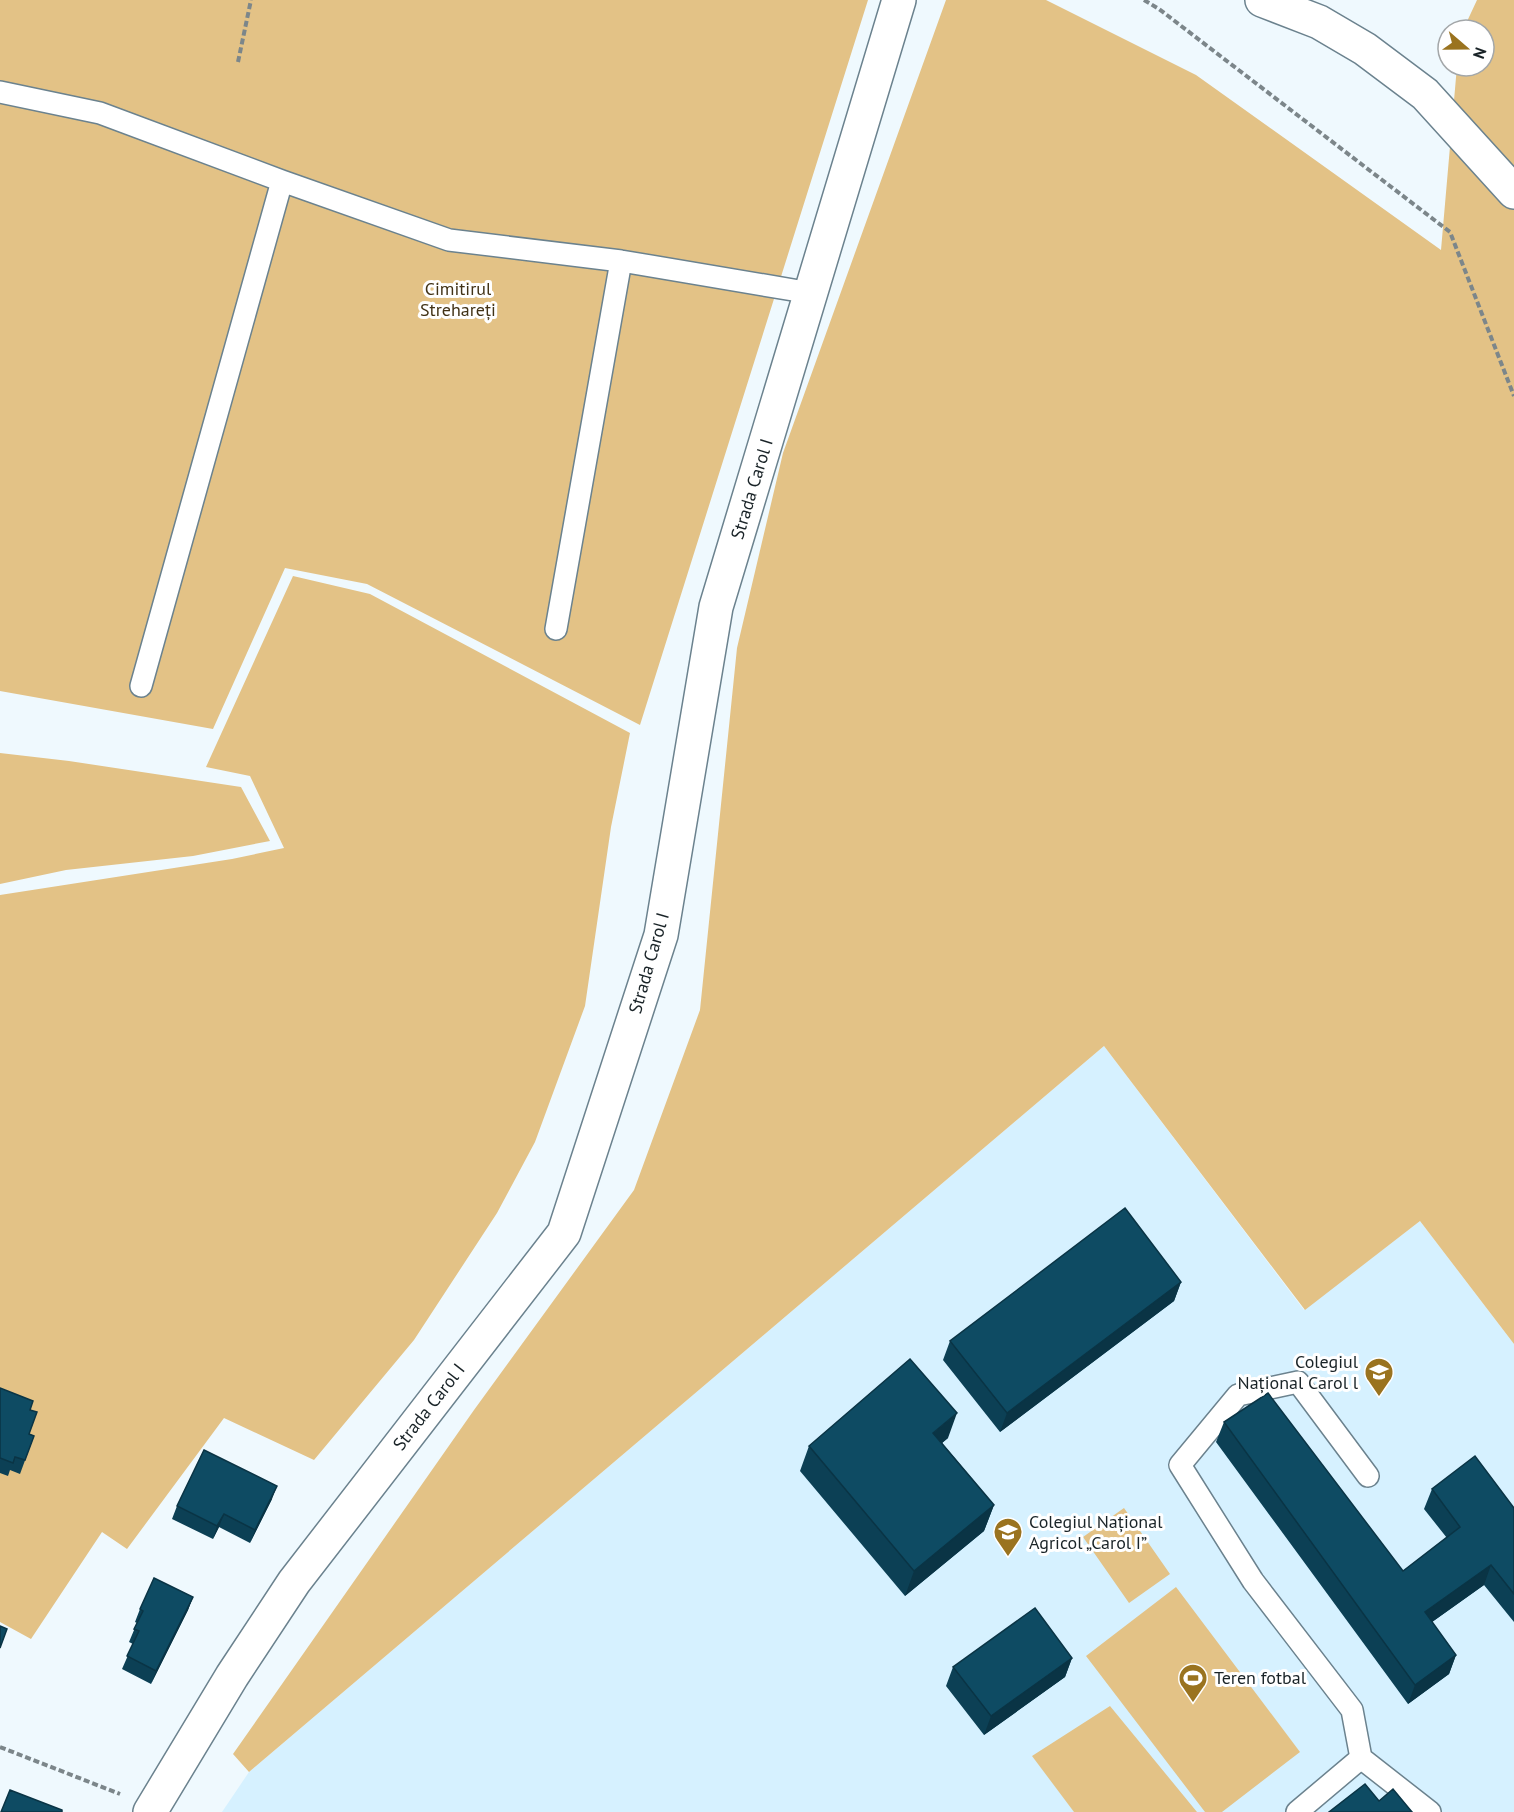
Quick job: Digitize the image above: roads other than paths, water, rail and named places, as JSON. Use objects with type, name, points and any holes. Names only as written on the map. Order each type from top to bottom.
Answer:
[{"type":"street","name":"Strada Carol I","points":[[150,1812],[232,1676],[294,1582],[564,1233],[661,935],[716,607],[899,0]]},
{"type":"street","points":[[1262,0],[1319,22],[1365,49],[1425,94],[1514,192]]},
{"type":"lane","points":[[0,92],[100,113],[449,240],[621,261],[811,293]]},
{"type":"lane","points":[[141,686],[282,181]]},
{"type":"lane","points":[[556,629],[621,261]]},
{"type":"lane","points":[[1368,1476],[1298,1382],[1238,1395],[1180,1465],[1253,1581],[1352,1710],[1361,1758],[1430,1812]]},
{"type":"lane","points":[[1297,1812],[1361,1758]]},
{"type":"place","name":"Colegiul Național Carol l","points":[[1379,1398]]},
{"type":"place","name":"Colegiul Național Agricol „Carol I”","points":[[1008,1558]]},
{"type":"place","name":"Teren fotbal","points":[[1193,1704]]},
{"type":"park label","name":"Cimitirul Strehareți","points":[[458,299]]}]
